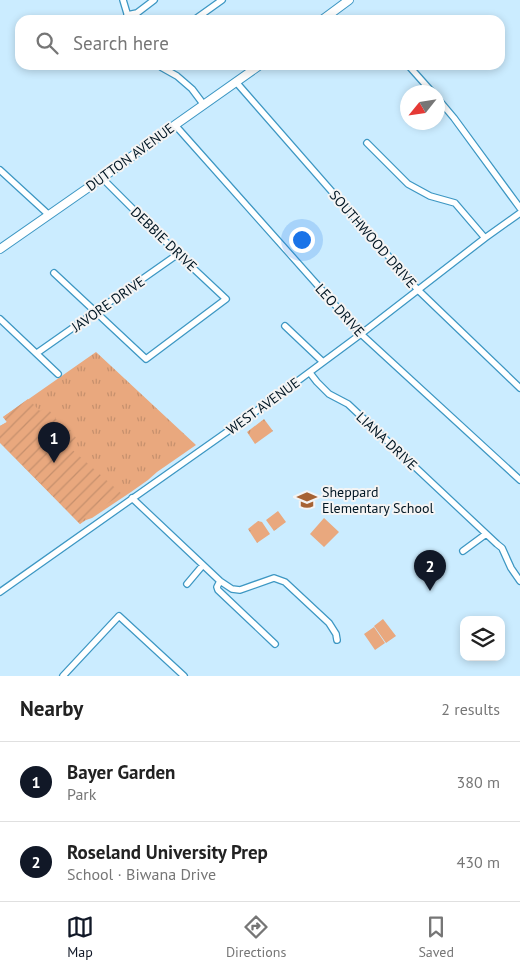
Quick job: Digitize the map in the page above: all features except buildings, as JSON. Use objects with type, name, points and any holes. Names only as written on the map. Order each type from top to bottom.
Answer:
[{"type":"main road","points":[[329,15],[349,0]]},
{"type":"main road","name":"DUTTON AVENUE","points":[[0,249],[253,70]]},
{"type":"street","points":[[124,0],[128,15]]},
{"type":"street","points":[[132,15],[154,0]]},
{"type":"street","points":[[201,15],[222,0]]},
{"type":"street","points":[[166,70],[192,88],[204,105]]},
{"type":"street","points":[[412,70],[426,85]]},
{"type":"street","name":"SOUTHWOOD DRIVE","points":[[236,82],[418,290],[520,388]]},
{"type":"street","points":[[445,107],[520,208]]},
{"type":"street","name":"LEO DRIVE","points":[[175,125],[361,334],[520,480]]},
{"type":"street","points":[[367,143],[408,184],[430,196],[455,203],[485,238]]},
{"type":"street","points":[[0,170],[48,215]]},
{"type":"street","name":"DEBBIE DRIVE","points":[[96,312],[146,359],[226,299],[102,178]]},
{"type":"street","name":"WEST AVENUE","points":[[0,592],[310,372],[485,238],[520,214]]},
{"type":"street","name":"JAVORE DRIVE","points":[[37,354],[178,254]]},
{"type":"street","points":[[54,273],[96,312]]},
{"type":"street","points":[[0,319],[58,374]]},
{"type":"street","points":[[285,326],[323,362]]},
{"type":"street","name":"LIANA DRIVE","points":[[310,372],[329,394],[348,404],[502,548],[511,568],[520,581]]},
{"type":"street","points":[[132,498],[220,581],[232,589],[240,590],[270,579],[278,579],[285,582],[329,623],[336,634],[337,640]]},
{"type":"street","points":[[463,551],[486,534]]},
{"type":"street","points":[[187,584],[203,565]]},
{"type":"street","points":[[220,581],[217,586],[218,590],[275,644]]},
{"type":"street","points":[[63,676],[120,616],[184,676]]},
{"type":"green space","points":[[96,352],[196,445],[131,492],[80,524],[0,443],[0,426],[7,422],[3,417]]},
{"type":"green space","points":[[28,399],[40,411],[43,409],[49,410],[61,425],[73,433],[76,438],[68,446],[122,494],[84,519],[80,524],[0,442],[0,426],[7,422],[3,417]]},
{"type":"green space","points":[[264,419],[273,431],[255,444],[247,432]]},
{"type":"green space","points":[[278,511],[286,522],[274,531],[266,520]]},
{"type":"green space","points":[[324,518],[339,532],[324,547],[310,534]]},
{"type":"green space","points":[[258,521],[262,522],[270,534],[257,543],[248,529]]},
{"type":"green space","points":[[383,619],[396,636],[386,643],[374,626]]},
{"type":"green space","points":[[374,627],[385,643],[375,650],[364,634]]},
{"type":"place","name":"Bayer Garden","points":[[54,463]]},
{"type":"place","name":"Sheppard Elementary School","points":[[307,500]]},
{"type":"place","name":"Roseland University Prep","points":[[430,591]]}]
